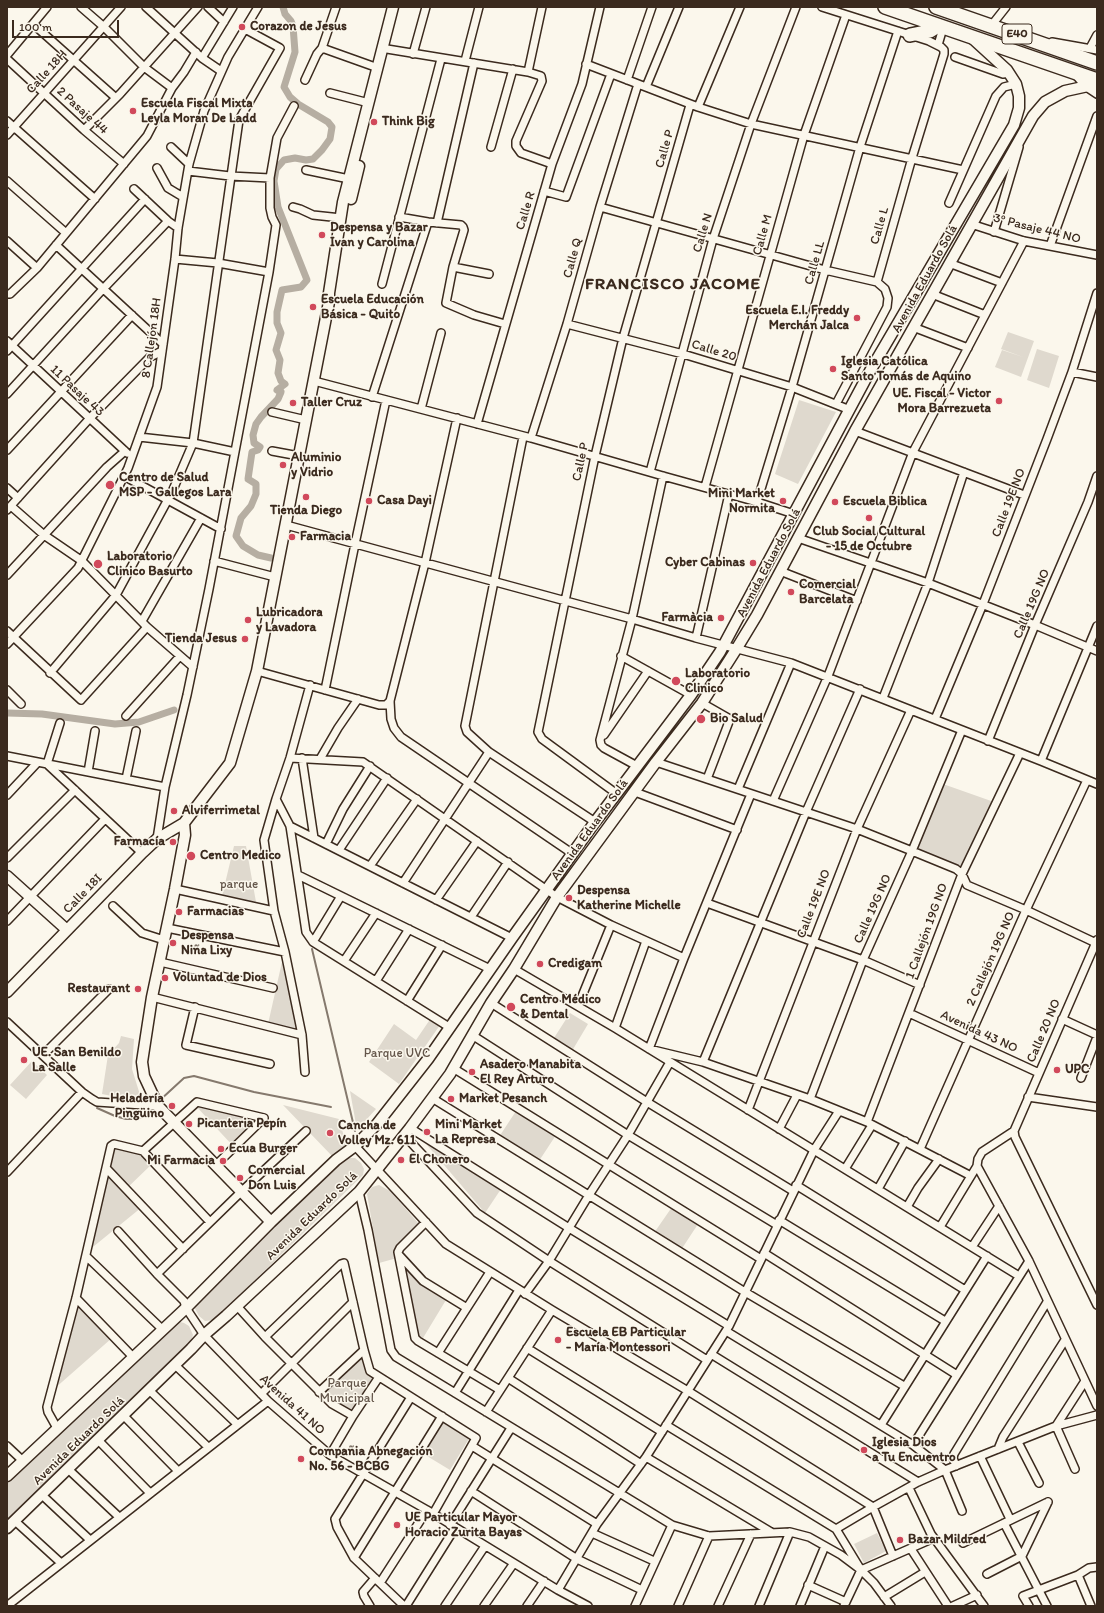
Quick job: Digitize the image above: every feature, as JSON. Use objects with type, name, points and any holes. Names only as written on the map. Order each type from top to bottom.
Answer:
[{"type":"highway","name":"E40","points":[[885,7],[1097,80]]},
{"type":"highway","name":"E40","points":[[936,7],[1032,39],[1097,63]]},
{"type":"highway","points":[[904,33],[930,31],[940,27]]},
{"type":"main road","points":[[329,302],[333,293],[369,103],[394,7]]},
{"type":"main road","points":[[271,1222],[158,1106],[144,1076],[142,1062],[152,997],[185,835],[184,823],[230,763],[257,671],[329,302],[329,293],[341,218],[349,179],[362,143],[398,7]]},
{"type":"main road","name":"Avenida Eduardo Solá","points":[[7,1476],[186,1308],[271,1222],[336,1160],[355,1146],[377,1124],[428,1059],[449,1027],[595,822],[691,695],[725,645],[870,371],[1014,124],[1019,108],[1019,96],[1016,84],[1009,73],[971,37]]},
{"type":"main road","name":"Avenida Eduardo Solá","points":[[11,1525],[204,1335],[359,1192],[432,1098],[453,1068],[490,1003],[514,969],[557,897],[656,762],[702,703],[737,648],[757,615],[884,378],[1033,116],[1045,102],[1065,91],[1097,84]]},
{"type":"main road","points":[[870,371],[884,378]]},
{"type":"main road","name":"Calle 18I","points":[[7,992],[142,853],[157,839],[184,823]]},
{"type":"main road","points":[[7,876],[67,930]]},
{"type":"street","points":[[7,55],[47,7]]},
{"type":"street","points":[[81,7],[104,27],[144,67],[172,88]]},
{"type":"street","name":"Calle 18H","points":[[7,135],[121,7]]},
{"type":"street","points":[[146,7],[202,58],[221,71]]},
{"type":"street","points":[[84,130],[116,98],[198,7]]},
{"type":"street","points":[[208,7],[224,22]]},
{"type":"street","points":[[202,58],[233,7]]},
{"type":"street","name":"8 Callejón 18H","points":[[7,644],[78,568],[132,457],[157,387],[178,228],[188,168],[204,111],[221,71],[258,7]]},
{"type":"street","points":[[306,80],[317,54],[322,48],[336,7]]},
{"type":"street","points":[[413,54],[426,7]]},
{"type":"street","points":[[465,61],[479,7]]},
{"type":"street","points":[[528,72],[542,7]]},
{"type":"street","name":"Calle R","points":[[477,424],[504,324],[552,164],[582,84],[600,7]]},
{"type":"street","points":[[627,80],[652,7]]},
{"type":"street","points":[[646,87],[679,7]]},
{"type":"street","points":[[698,107],[740,7]]},
{"type":"street","name":"Calle N","points":[[650,472],[683,354],[712,239],[751,124],[796,7]]},
{"type":"street","points":[[822,7],[929,41],[938,46]]},
{"type":"street","points":[[991,26],[1006,7]]},
{"type":"street","name":"Calle M","points":[[705,488],[804,135],[846,15]]},
{"type":"street","points":[[33,24],[116,98]]},
{"type":"street","name":"Calle L","points":[[877,282],[912,158],[944,54],[944,50],[938,46],[940,27]]},
{"type":"street","points":[[50,673],[116,595],[168,500],[193,443],[239,120],[280,48],[246,29]]},
{"type":"street","name":"Calle LL","points":[[757,502],[792,386],[860,147],[904,33]]},
{"type":"street","points":[[1032,39],[1094,49],[1097,35]]},
{"type":"street","points":[[322,48],[378,68]]},
{"type":"street","points":[[387,49],[513,69],[541,76],[542,81],[516,142],[516,146],[521,153],[552,164]]},
{"type":"street","points":[[7,294],[10,294],[37,268],[147,136],[172,88],[196,52]]},
{"type":"street","points":[[955,57],[1003,74],[1009,73]]},
{"type":"street","points":[[382,284],[441,58]]},
{"type":"street","name":"2 Pasaje 44","points":[[7,59],[84,130],[124,164]]},
{"type":"street","points":[[437,223],[474,63]]},
{"type":"street","points":[[586,64],[690,105],[751,124],[963,170]]},
{"type":"street","points":[[491,147],[513,69]]},
{"type":"street","points":[[1073,72],[1085,86],[1097,94]]},
{"type":"street","points":[[544,191],[566,197],[611,74]]},
{"type":"street","name":"Calle Q","points":[[531,438],[567,324],[600,207],[638,84]]},
{"type":"street","points":[[950,203],[996,96],[1004,88],[1016,84]]},
{"type":"street","points":[[330,93],[369,103]]},
{"type":"street","name":"Calle P","points":[[616,794],[542,738],[538,732],[564,600],[595,456],[623,338],[690,105]]},
{"type":"street","points":[[157,839],[165,787],[193,666],[269,272],[276,225],[270,208],[270,178],[277,138],[294,106]]},
{"type":"street","points":[[1050,246],[1097,116]]},
{"type":"street","points":[[7,121],[95,198]]},
{"type":"street","points":[[994,232],[1024,131]]},
{"type":"street","points":[[171,147],[188,168],[230,176],[270,178]]},
{"type":"street","points":[[157,168],[168,188],[183,197]]},
{"type":"street","points":[[306,170],[349,179]]},
{"type":"street","points":[[7,181],[66,233]]},
{"type":"street","points":[[134,189],[168,221],[178,228]]},
{"type":"street","points":[[9,346],[82,269],[145,199]]},
{"type":"street","points":[[293,207],[312,215],[341,218]]},
{"type":"street","points":[[600,207],[825,270],[877,282],[885,289],[888,298],[886,307],[836,404]]},
{"type":"street","points":[[399,217],[428,222],[461,225],[464,230],[453,267],[446,303],[474,315],[504,324]]},
{"type":"street","points":[[7,394],[103,289],[168,221]]},
{"type":"street","points":[[372,397],[428,222]]},
{"type":"street","name":"3º Pasaje 44 NO","points":[[971,224],[1024,241],[1097,255]]},
{"type":"street","points":[[7,241],[37,268]]},
{"type":"street","points":[[772,801],[828,676],[913,452],[1024,241]]},
{"type":"street","points":[[56,245],[132,315],[162,348],[150,357],[90,418],[9,508],[82,562],[142,621],[147,628],[193,666]]},
{"type":"street","points":[[175,259],[218,263],[269,272]]},
{"type":"street","points":[[949,263],[1002,283]]},
{"type":"street","points":[[453,267],[489,274]]},
{"type":"street","name":"Calle 19E NO","points":[[935,719],[983,604],[1047,439],[1072,372],[1097,293]]},
{"type":"street","points":[[932,294],[985,315]]},
{"type":"street","points":[[7,450],[132,315]]},
{"type":"street","name":"Calle 20","points":[[567,324],[683,354],[792,386],[850,410]]},
{"type":"street","points":[[913,327],[968,348]]},
{"type":"street","points":[[421,409],[441,333]]},
{"type":"street","name":"11 Pasaje 43","points":[[9,346],[33,366],[132,457]]},
{"type":"street","points":[[1072,372],[1097,377]]},
{"type":"street","points":[[314,381],[457,418],[522,437],[531,438],[757,502],[794,514]]},
{"type":"street","points":[[325,690],[386,400]]},
{"type":"street","points":[[272,412],[306,420]]},
{"type":"street","points":[[457,418],[425,563],[390,702],[390,720],[394,728],[402,737],[573,854]]},
{"type":"street","points":[[855,431],[1024,495]]},
{"type":"street","points":[[139,436],[193,443],[235,452]]},
{"type":"street","points":[[522,437],[465,726],[467,732],[489,752],[595,822]]},
{"type":"street","points":[[7,575],[107,467],[125,451]]},
{"type":"street","points":[[272,451],[299,456]]},
{"type":"street","points":[[883,698],[928,582],[964,472]]},
{"type":"street","points":[[124,476],[220,529]]},
{"type":"street","points":[[637,766],[604,748],[601,745],[600,740],[632,619],[663,476]]},
{"type":"street","name":"Calle 19G NO","points":[[988,741],[1035,625],[1088,502],[1097,476]]},
{"type":"street","points":[[7,488],[18,498]]},
{"type":"street","points":[[696,638],[729,494]]},
{"type":"street","points":[[142,621],[201,518]]},
{"type":"street","points":[[286,525],[791,663],[828,676],[1020,754],[1096,783]]},
{"type":"street","points":[[798,538],[928,582],[1097,651]]},
{"type":"street","points":[[214,560],[275,577]]},
{"type":"street","points":[[780,571],[857,601]]},
{"type":"street","points":[[1041,761],[1097,626]]},
{"type":"street","points":[[7,631],[79,700],[83,700],[147,628]]},
{"type":"street","points":[[126,716],[180,656]]},
{"type":"street","points":[[621,656],[691,695]]},
{"type":"street","points":[[738,789],[791,663]]},
{"type":"street","points":[[257,671],[379,705],[386,705],[390,702]]},
{"type":"street","points":[[600,740],[648,671]]},
{"type":"street","points":[[305,1072],[302,1035],[286,952],[274,911],[264,840],[290,758],[310,685]]},
{"type":"street","points":[[702,1062],[806,812],[860,689]]},
{"type":"street","points":[[7,690],[21,704]]},
{"type":"street","points":[[320,759],[338,728],[358,699]]},
{"type":"street","points":[[702,703],[730,719],[707,779]]},
{"type":"street","name":"Calle 19E NO","points":[[748,1110],[812,941],[857,829],[911,710]]},
{"type":"street","points":[[46,764],[60,723]]},
{"type":"street","name":"Calle 19G NO","points":[[810,1099],[863,960],[912,851],[962,730]]},
{"type":"street","points":[[88,772],[95,731]]},
{"type":"street","points":[[126,779],[136,731]]},
{"type":"street","points":[[403,883],[489,752]]},
{"type":"street","name":"1 Callejón 19G NO","points":[[845,1169],[870,1124],[909,1013],[962,874],[1020,754]]},
{"type":"street","points":[[7,756],[165,787]]},
{"type":"street","points":[[290,758],[363,762],[557,897],[611,925],[684,958]]},
{"type":"street","points":[[302,758],[314,838]]},
{"type":"street","points":[[656,762],[857,829],[912,851],[956,869],[962,874],[968,885],[1096,942]]},
{"type":"street","points":[[7,795],[37,763]]},
{"type":"street","points":[[46,764],[142,853]]},
{"type":"street","points":[[326,844],[343,809],[370,766]]},
{"type":"street","points":[[339,850],[387,778]]},
{"type":"street","name":"2 Callejón 19G NO","points":[[920,1149],[1026,910],[1087,780]]},
{"type":"street","points":[[7,858],[75,790]]},
{"type":"street","points":[[634,792],[737,830]]},
{"type":"street","points":[[649,1049],[684,958],[751,794]]},
{"type":"street","points":[[276,799],[290,826],[306,932],[313,942],[449,1027]]},
{"type":"street","points":[[370,866],[417,799]]},
{"type":"street","points":[[7,921],[106,819]]},
{"type":"street","points":[[290,826],[512,938]]},
{"type":"street","points":[[436,900],[477,841]]},
{"type":"street","points":[[471,917],[508,862]]},
{"type":"street","points":[[298,875],[490,969]]},
{"type":"street","points":[[175,889],[274,911]]},
{"type":"street","points":[[313,942],[341,896]]},
{"type":"street","points":[[707,903],[863,960],[920,984]]},
{"type":"street","points":[[113,906],[142,933],[164,940]]},
{"type":"street","points":[[344,961],[376,913]]},
{"type":"street","points":[[578,1006],[611,925]]},
{"type":"street","points":[[167,928],[286,952]]},
{"type":"street","points":[[376,982],[409,929]]},
{"type":"street","points":[[614,1028],[646,941]]},
{"type":"street","name":"Calle 20 NO","points":[[1014,1131],[1096,942]]},
{"type":"street","points":[[407,1001],[442,946]]},
{"type":"street","points":[[160,962],[273,988]]},
{"type":"street","points":[[514,969],[649,1049],[1020,1276]]},
{"type":"street","points":[[43,1055],[110,989]]},
{"type":"street","points":[[152,997],[302,1035]]},
{"type":"street","points":[[490,1003],[647,1102],[965,1290]]},
{"type":"street","points":[[195,1008],[186,1045],[270,1064]]},
{"type":"street","name":"Avenida 43 NO","points":[[909,1013],[1039,1073]]},
{"type":"street","points":[[1062,1019],[1097,1036],[1081,1078]]},
{"type":"street","points":[[7,1022],[82,1092],[97,1102],[158,1106]]},
{"type":"street","points":[[472,1035],[628,1135],[946,1321]]},
{"type":"street","points":[[649,1049],[702,1062],[839,1110],[905,1141],[971,1176]]},
{"type":"street","points":[[455,1393],[522,1292],[549,1261],[628,1135],[670,1062]]},
{"type":"street","points":[[453,1068],[609,1165],[957,1374]]},
{"type":"street","points":[[7,1172],[82,1092]]},
{"type":"street","points":[[779,1129],[797,1095]]},
{"type":"street","points":[[1028,1097],[1097,1107]]},
{"type":"street","points":[[432,1098],[745,1292],[904,1386]]},
{"type":"street","points":[[143,1151],[197,1102],[264,1118],[216,1164]]},
{"type":"street","points":[[558,1590],[597,1524],[646,1457],[727,1328],[794,1188],[814,1150],[839,1110]]},
{"type":"street","points":[[157,1274],[306,1131]]},
{"type":"street","points":[[407,1131],[569,1228],[913,1445],[945,1470],[962,1511]]},
{"type":"street","points":[[407,1131],[477,1214],[549,1261],[918,1482]]},
{"type":"street","points":[[940,1228],[977,1166],[978,1159],[982,1152],[1014,1131],[1015,1137],[1097,1305]]},
{"type":"street","points":[[878,1189],[905,1141]]},
{"type":"street","points":[[57,1428],[48,1412],[48,1407],[76,1298],[112,1144],[143,1151],[210,1222]]},
{"type":"street","points":[[355,1146],[446,1244],[522,1292],[688,1391],[873,1506],[893,1556]]},
{"type":"street","points":[[907,1207],[918,1188],[939,1159]]},
{"type":"street","points":[[977,1166],[1029,1261],[1097,1406]]},
{"type":"street","points":[[106,1169],[183,1249]]},
{"type":"street","points":[[359,1192],[368,1230],[391,1350],[396,1357],[672,1525],[709,1536],[790,1532],[809,1537],[841,1555],[861,1570],[874,1582],[891,1606]]},
{"type":"street","points":[[972,1247],[998,1206]]},
{"type":"street","points":[[426,1222],[400,1248],[398,1252],[414,1335],[418,1341],[500,1390]]},
{"type":"street","name":"Avenida 41 NO","points":[[118,1231],[184,1301],[186,1308],[204,1335],[268,1401],[330,1455],[430,1512],[558,1590],[588,1606]]},
{"type":"street","points":[[86,1256],[162,1329]]},
{"type":"street","points":[[399,1256],[423,1281],[467,1308]]},
{"type":"street","points":[[881,1425],[904,1386],[987,1256]]},
{"type":"street","points":[[913,1445],[1029,1261]]},
{"type":"street","points":[[265,1337],[344,1263],[369,1369],[379,1377],[476,1438],[430,1512],[378,1581],[364,1592],[364,1596],[370,1606]]},
{"type":"street","points":[[438,1353],[490,1272]]},
{"type":"street","points":[[76,1298],[133,1357]]},
{"type":"street","points":[[261,1394],[353,1302]]},
{"type":"street","points":[[956,1466],[953,1458],[954,1454],[1047,1302]]},
{"type":"street","points":[[237,1306],[319,1392],[335,1406],[353,1416]]},
{"type":"street","points":[[486,1412],[552,1310]]},
{"type":"street","points":[[998,1448],[1003,1437],[1065,1340]]},
{"type":"street","points":[[527,1348],[662,1432]]},
{"type":"street","points":[[319,1392],[364,1350]]},
{"type":"street","points":[[175,1365],[237,1424]]},
{"type":"street","points":[[330,1455],[353,1416],[379,1377]]},
{"type":"street","points":[[508,1378],[641,1464]]},
{"type":"street","points":[[1056,1426],[1085,1381]]},
{"type":"street","points":[[149,1390],[208,1447]]},
{"type":"street","points":[[411,1397],[335,1519],[337,1527],[354,1558],[405,1606],[453,1526],[472,1491],[512,1428]]},
{"type":"street","points":[[7,1606],[268,1401]]},
{"type":"street","points":[[123,1415],[178,1471]]},
{"type":"street","points":[[354,1558],[442,1416]]},
{"type":"street","points":[[836,1529],[873,1506],[918,1482],[945,1470],[1056,1426],[1097,1416]]},
{"type":"street","points":[[666,1425],[836,1529],[861,1570]]},
{"type":"street","points":[[1056,1426],[1075,1469]]},
{"type":"street","points":[[98,1440],[150,1493]]},
{"type":"street","points":[[1018,1442],[1039,1482]]},
{"type":"street","points":[[7,1446],[23,1461]]},
{"type":"street","points":[[472,1446],[597,1524]]},
{"type":"street","points":[[980,1456],[1022,1556],[1047,1606]]},
{"type":"street","points":[[646,1457],[771,1532]]},
{"type":"street","points":[[68,1469],[119,1518]]},
{"type":"street","points":[[908,1488],[934,1538],[984,1606]]},
{"type":"street","points":[[472,1491],[577,1559],[642,1590]]},
{"type":"street","points":[[42,1495],[90,1540]]},
{"type":"street","points":[[964,1543],[1048,1502],[1022,1556],[987,1574]]},
{"type":"street","points":[[11,1525],[61,1563]]},
{"type":"street","points":[[638,1605],[642,1590],[654,1561],[672,1525]]},
{"type":"street","points":[[759,1606],[790,1532]]},
{"type":"street","points":[[592,1533],[654,1561]]},
{"type":"street","points":[[718,1606],[751,1534]]},
{"type":"street","points":[[678,1606],[709,1536]]},
{"type":"street","points":[[808,1585],[845,1604],[861,1570],[934,1538]]},
{"type":"street","points":[[445,1606],[486,1546]]},
{"type":"street","points":[[800,1606],[825,1546]]},
{"type":"street","points":[[911,1549],[948,1606]]},
{"type":"street","points":[[484,1606],[514,1563]]},
{"type":"street","points":[[1029,1606],[1023,1596],[1078,1575],[1089,1568],[1097,1567]]},
{"type":"street","points":[[884,1597],[925,1572]]},
{"type":"street","points":[[1078,1575],[1091,1606]]},
{"type":"street","points":[[527,1606],[544,1581]]},
{"type":"street","points":[[953,1606],[977,1595]]},
{"type":"street","points":[[568,1606],[574,1599]]},
{"type":"green space","points":[[1008,332],[1034,341],[1021,377],[995,367],[1002,350],[1023,357],[1001,349]]},
{"type":"green space","points":[[1037,349],[1059,356],[1049,388],[1027,380]]},
{"type":"green space","points":[[799,400],[836,412],[798,484],[775,474]]},
{"type":"green space","points":[[943,784],[994,802],[961,869],[916,849]]},
{"type":"green space","name":"parque","points":[[234,846],[246,846],[256,902],[222,896]]},
{"type":"green space","points":[[284,953],[299,1032],[268,1024]]},
{"type":"green space","points":[[570,1013],[588,1024],[572,1051],[554,1038]]},
{"type":"green space","name":"Parque UVC","points":[[431,1018],[440,1025],[399,1084],[369,1062],[394,1024],[416,1040]]},
{"type":"green space","points":[[121,1036],[134,1039],[132,1069],[141,1098],[122,1098],[102,1094],[108,1055],[119,1043]]},
{"type":"green space","points":[[32,1061],[47,1075],[26,1099],[10,1085]]},
{"type":"green space","points":[[350,1091],[376,1109],[357,1130]]},
{"type":"green space","points":[[194,1104],[263,1120],[234,1147]]},
{"type":"green space","points":[[283,1105],[339,1119],[346,1144],[333,1157]]},
{"type":"green space","points":[[516,1111],[556,1135],[539,1161],[499,1137]]},
{"type":"green space","points":[[421,1138],[501,1189],[485,1213]]},
{"type":"green space","points":[[114,1145],[141,1153],[152,1164],[125,1190],[142,1207],[88,1251]]},
{"type":"green space","points":[[355,1158],[361,1163],[364,1169],[363,1175],[214,1320],[205,1321],[199,1316],[194,1307],[195,1302],[343,1159]]},
{"type":"green space","points":[[379,1185],[390,1191],[419,1224],[396,1246],[395,1250],[397,1258],[379,1263],[367,1194],[372,1187]]},
{"type":"green space","points":[[672,1207],[698,1224],[681,1250],[654,1233]]},
{"type":"green space","points":[[402,1264],[414,1274],[415,1280],[446,1300],[423,1338],[416,1335]]},
{"type":"green space","points":[[77,1300],[112,1338],[54,1389]]},
{"type":"green space","points":[[177,1321],[189,1326],[193,1335],[190,1343],[7,1520],[7,1482],[171,1323]]},
{"type":"green space","name":"Parque Municipal","points":[[363,1354],[376,1377],[353,1413],[334,1403],[323,1392]]},
{"type":"green space","points":[[443,1420],[470,1437],[450,1470],[422,1453]]},
{"type":"green space","points":[[877,1533],[886,1551],[864,1563],[854,1544]]},
{"type":"waterway","points":[[271,558],[258,555],[243,546],[236,536],[241,518],[251,506],[256,494],[256,484],[248,479],[252,452],[258,450],[260,447],[254,443],[253,435],[256,424],[278,399],[281,392],[277,390],[285,384],[281,381],[278,373],[280,360],[276,350],[281,333],[277,323],[277,312],[282,290],[301,287],[307,280],[278,207],[274,181],[276,169],[284,160],[295,158],[306,160],[313,159],[330,139],[332,127],[328,122],[298,104],[290,97],[284,87],[295,52],[293,26],[285,14],[283,7]]},
{"type":"waterway","points":[[7,713],[42,714],[115,724],[139,722],[174,710]]},
{"type":"waterway","points":[[312,949],[355,1131]]},
{"type":"waterway","points":[[159,1101],[184,1078],[194,1076],[254,1092],[331,1107]]},
{"type":"waterway","points":[[97,1108],[126,1119],[137,1119],[144,1116],[151,1108]]},
{"type":"place","name":"Corazon de Jesus","points":[[242,27]]},
{"type":"place","name":"Escuela Fiscal Mixta Leyla Moran De Ladd","points":[[133,111]]},
{"type":"place","name":"Think Big","points":[[374,122]]},
{"type":"place","name":"Despensa y Bazar Ivan y Carolina","points":[[322,235]]},
{"type":"place","name":"Escuela Educación Básica - Quito","points":[[313,307]]},
{"type":"place","name":"Escuela E.I. Freddy Merchán Jalca","points":[[857,318]]},
{"type":"place","name":"Iglesia Católica Santo Tomás de Aquino","points":[[833,369]]},
{"type":"place","name":"UE. Fiscal - Victor Mora Barrezueta","points":[[999,401]]},
{"type":"place","name":"Taller Cruz","points":[[293,403]]},
{"type":"place","name":"Aluminio y Vidrio","points":[[283,465]]},
{"type":"place","name":"Centro de Salud MSP - Gallegos Lara","points":[[110,485]]},
{"type":"place","name":"Tienda Diego","points":[[306,497]]},
{"type":"place","name":"Casa Dayi","points":[[369,501]]},
{"type":"place","name":"Mini Market Normita","points":[[783,501]]},
{"type":"place","name":"Escuela Biblica","points":[[835,502]]},
{"type":"place","name":"Club Social Cultural - 15 de Octubre","points":[[869,518]]},
{"type":"place","name":"Farmacia","points":[[292,537]]},
{"type":"place","name":"Cyber Cabinas","points":[[753,563]]},
{"type":"place","name":"Laboratorio Clinico Basurto","points":[[98,564]]},
{"type":"place","name":"Comercial Barcelata","points":[[791,592]]},
{"type":"place","name":"Farmàcia","points":[[721,618]]},
{"type":"place","name":"Lubricadora y Lavadora","points":[[248,620]]},
{"type":"place","name":"Tienda Jesus","points":[[245,639]]},
{"type":"place","name":"Laboratorio Clinico","points":[[676,681]]},
{"type":"place","name":"Bio Salud","points":[[701,719]]},
{"type":"place","name":"Alviferrimetal","points":[[174,811]]},
{"type":"place","name":"Farmacía","points":[[173,842]]},
{"type":"place","name":"Centro Medico","points":[[191,856]]},
{"type":"place","name":"Despensa Katherine Michelle","points":[[569,898]]},
{"type":"place","name":"Farmacias","points":[[179,912]]},
{"type":"place","name":"Despensa Niña Lixy","points":[[173,943]]},
{"type":"place","name":"Credigam","points":[[540,964]]},
{"type":"place","name":"Voluntad de Dios","points":[[165,978]]},
{"type":"place","name":"Restaurant","points":[[138,989]]},
{"type":"place","name":"Centro Médico & Dental","points":[[511,1007]]},
{"type":"place","name":"UE. San Benildo La Salle","points":[[24,1060]]},
{"type":"place","name":"UPC","points":[[1057,1070]]},
{"type":"place","name":"Asadero Manabita El Rey Arturo","points":[[472,1072]]},
{"type":"place","name":"Market Pesanch","points":[[451,1099]]},
{"type":"place","name":"Heladería Pingüino","points":[[172,1106]]},
{"type":"place","name":"Picanteria Pepín","points":[[189,1124]]},
{"type":"place","name":"Mini Market La Represa","points":[[427,1132]]},
{"type":"place","name":"Cancha de Volley Mz. 611","points":[[330,1133]]},
{"type":"place","name":"Ecua Burger","points":[[221,1149]]},
{"type":"place","name":"El Chonero","points":[[401,1160]]},
{"type":"place","name":"Mi Farmacia","points":[[223,1161]]},
{"type":"place","name":"Comercial Don Luis","points":[[240,1178]]},
{"type":"place","name":"Escuela EB Particular - María Montessori","points":[[558,1340]]},
{"type":"place","name":"Iglesia Dios a Tu Encuentro","points":[[864,1450]]},
{"type":"place","name":"Compañia Abnegación No. 56 - BCBG","points":[[301,1459]]},
{"type":"place","name":"UE Particular Mayor Horacio Zurita Bayas","points":[[397,1525]]},
{"type":"place","name":"Bazar Mildred","points":[[900,1540]]},
{"type":"district","name":"FRANCISCO JACOME","points":[[673,285]]}]
